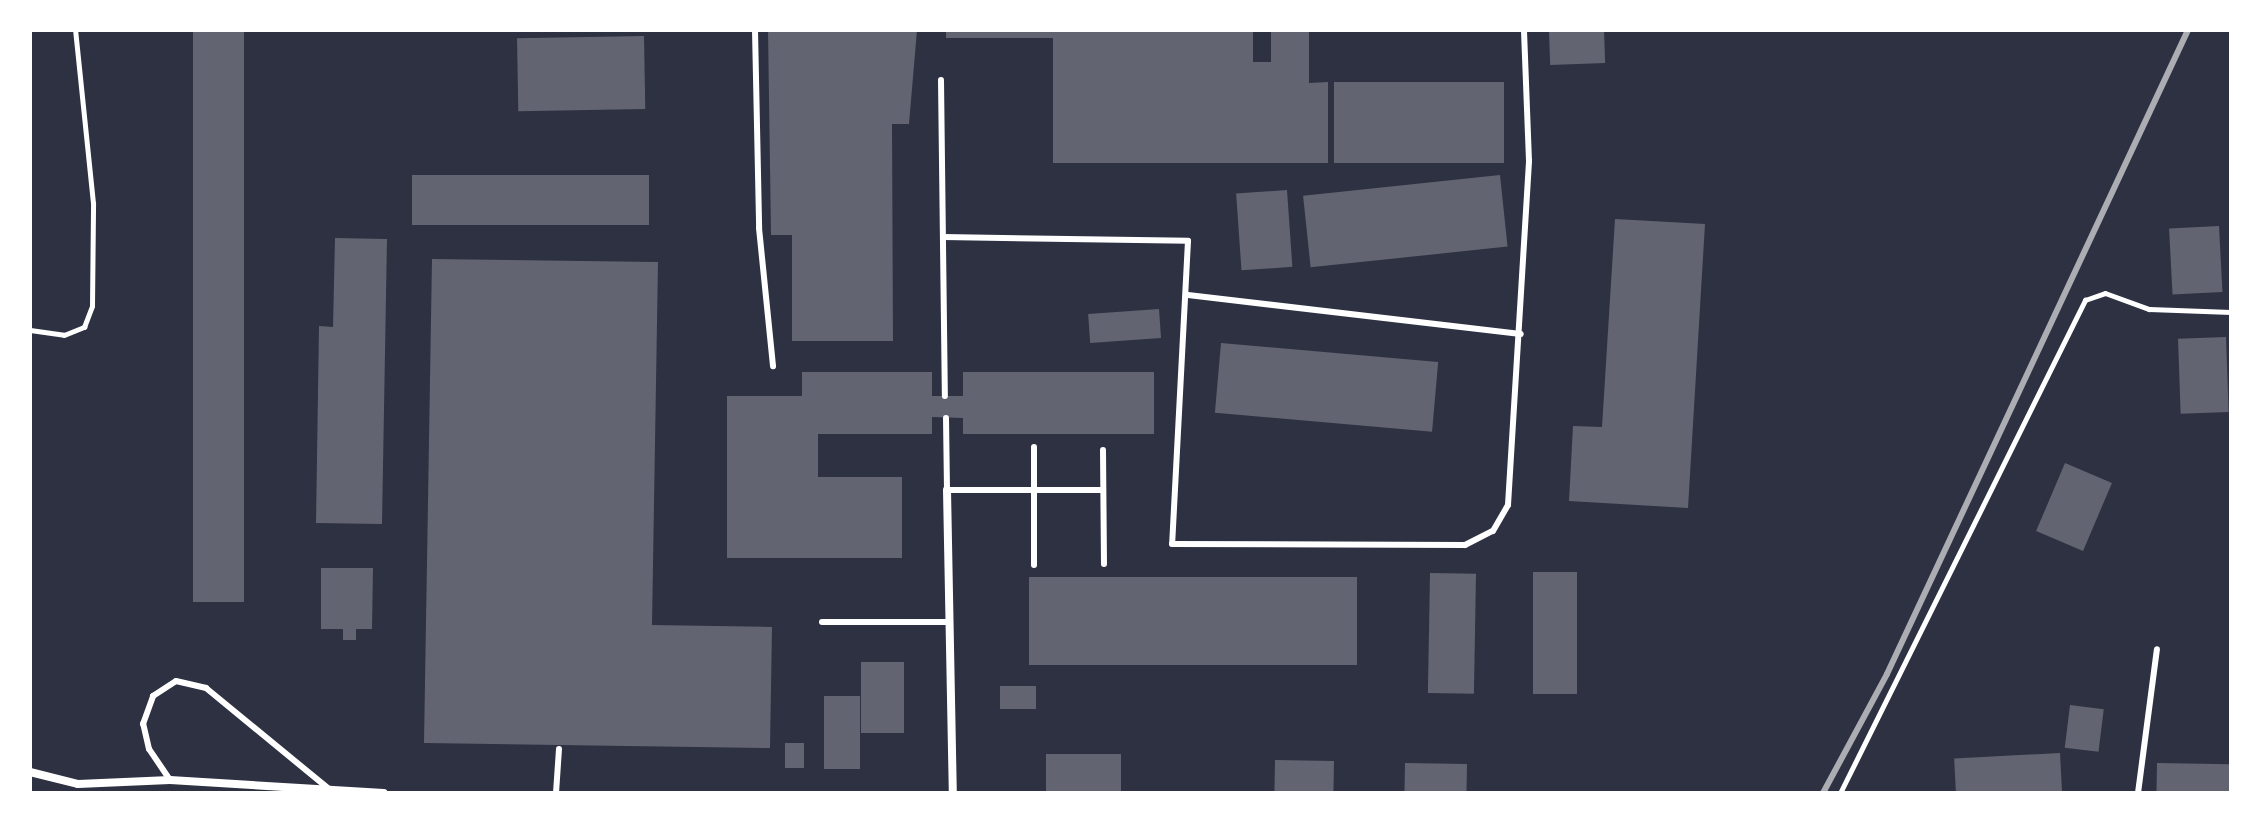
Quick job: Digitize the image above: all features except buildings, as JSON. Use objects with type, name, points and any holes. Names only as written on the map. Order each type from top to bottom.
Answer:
[{"type":"street","points":[[947,490],[953,793]]},
{"type":"street","points":[[30,772],[78,784],[170,780],[384,793]]},
{"type":"lane","points":[[755,30],[759,228],[773,366]]},
{"type":"lane","points":[[943,237],[1188,241],[1188,295],[1172,544],[1465,545],[1493,531],[1508,505],[1521,334],[1529,161],[1524,30]]},
{"type":"lane","points":[[941,80],[945,396]]},
{"type":"lane","points":[[1188,295],[1521,334]]},
{"type":"lane","points":[[946,418],[947,490],[1103,490]]},
{"type":"lane","points":[[1034,447],[1034,565]]},
{"type":"lane","points":[[1103,450],[1104,564]]},
{"type":"lane","points":[[822,622],[948,622]]},
{"type":"lane","points":[[2138,793],[2157,649]]},
{"type":"lane","points":[[170,780],[149,749],[143,724],[153,696],[176,681],[206,688],[329,789]]},
{"type":"lane","points":[[556,793],[559,749]]},
{"type":"path","points":[[30,330],[64,335],[84,327],[92,306],[93,203],[75,30]]},
{"type":"path","points":[[1840,793],[2085,300],[2105,293],[2149,309],[2231,312]]},
{"type":"railway","points":[[1823,793],[1887,674],[2188,30]]}]
